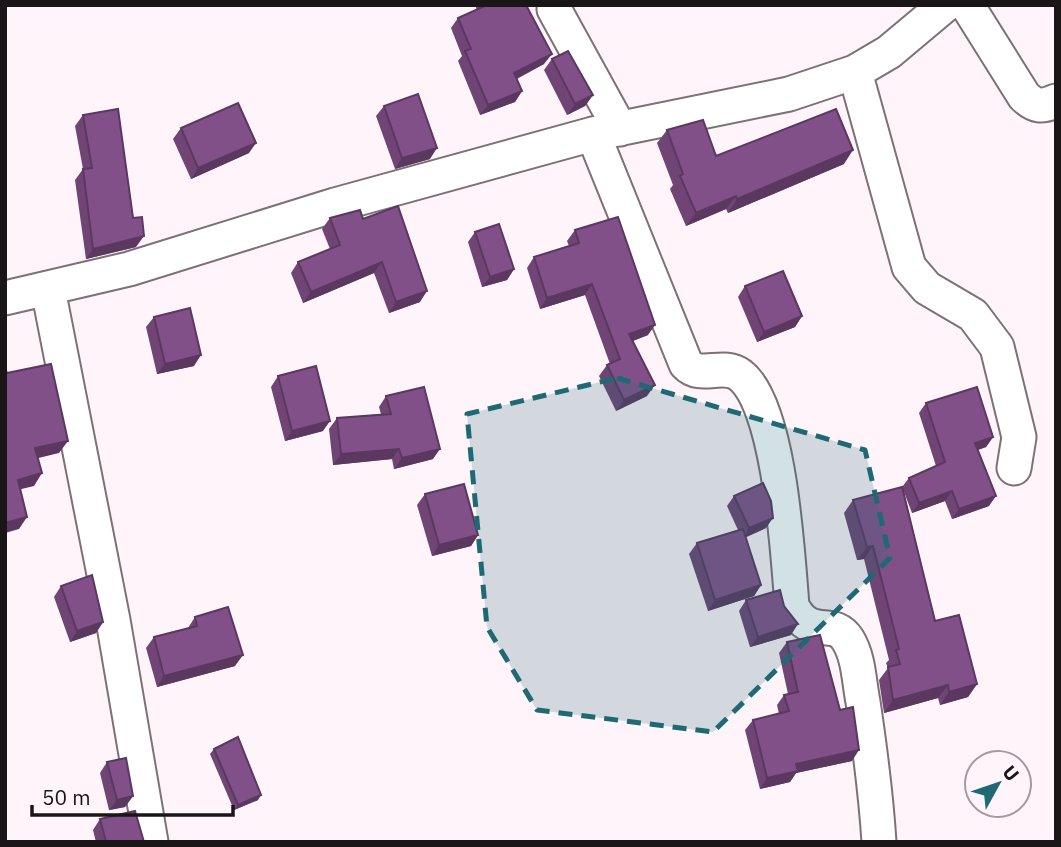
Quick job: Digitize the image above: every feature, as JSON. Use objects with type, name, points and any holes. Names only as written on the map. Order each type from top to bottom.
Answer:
[{"type":"street","points":[[5,298],[129,269],[335,205],[606,131],[789,94],[855,72],[889,52],[944,5]]},
{"type":"street","points":[[967,5],[1024,96],[1033,105],[1044,106],[1056,102]]},
{"type":"street","points":[[554,9],[606,131],[686,364],[701,372],[723,370],[740,374],[755,393],[782,483],[792,606],[800,622],[835,629],[847,638],[856,657],[874,778],[879,842]]},
{"type":"street","points":[[855,72],[909,267],[927,288],[973,315],[997,347],[1019,437],[1014,468]]},
{"type":"street","points":[[48,289],[113,620],[151,842]]},
{"type":"highlighted area","points":[[617,378],[865,450],[890,558],[713,732],[537,710],[487,627],[467,414]]},
{"type":"building","points":[[487,5],[526,5],[552,54],[514,73],[522,91],[488,105],[465,51],[471,49],[458,18]]},
{"type":"building","points":[[568,51],[593,95],[575,104],[552,59]]},
{"type":"building","points":[[418,94],[437,148],[402,158],[384,106]]},
{"type":"building","points":[[238,103],[256,143],[198,168],[181,128]]},
{"type":"building","points":[[118,109],[133,218],[142,217],[144,236],[93,249],[83,169],[92,168],[83,115]]},
{"type":"building","points":[[836,109],[853,150],[737,199],[736,196],[696,213],[680,176],[683,174],[667,130],[703,120],[716,156]]},
{"type":"building","points":[[398,206],[427,291],[396,302],[382,262],[311,292],[298,262],[340,245],[330,218],[360,210],[363,219]]},
{"type":"building","points":[[618,217],[655,325],[629,334],[655,385],[624,400],[607,365],[620,359],[592,284],[547,298],[534,257],[579,243],[575,230]]},
{"type":"building","points":[[499,224],[514,269],[490,277],[475,232]]},
{"type":"building","points":[[783,271],[802,316],[764,332],[745,286]]},
{"type":"building","points":[[190,308],[201,355],[165,364],[154,317]]},
{"type":"building","points":[[51,364],[68,441],[35,448],[42,473],[18,480],[27,517],[5,523],[5,369],[7,373]]},
{"type":"building","points":[[316,366],[330,421],[292,431],[278,376]]},
{"type":"building","points":[[424,387],[440,449],[402,458],[399,449],[341,454],[337,418],[391,414],[386,396]]},
{"type":"building","points":[[977,387],[993,437],[975,443],[996,496],[959,509],[952,491],[919,503],[909,478],[945,462],[926,403]]},
{"type":"building","points":[[763,483],[771,501],[773,518],[749,528],[734,496]]},
{"type":"building","points":[[464,484],[478,535],[439,545],[425,494]]},
{"type":"building","points":[[902,487],[935,621],[959,615],[977,684],[949,692],[948,685],[893,700],[888,667],[900,664],[896,650],[899,649],[873,546],[867,547],[853,500]]},
{"type":"building","points":[[743,529],[761,585],[715,600],[697,543]]},
{"type":"building","points":[[92,575],[103,622],[77,631],[61,586]]},
{"type":"building","points":[[780,590],[784,606],[798,624],[758,637],[746,600]]},
{"type":"building","points":[[228,607],[243,655],[164,676],[154,637],[197,626],[195,617]]},
{"type":"building","points":[[820,635],[840,710],[853,707],[859,750],[796,764],[798,771],[767,778],[753,720],[789,711],[784,695],[798,692],[787,642]]},
{"type":"building","points":[[238,737],[261,795],[238,805],[214,749]]},
{"type":"building","points":[[126,758],[133,796],[117,800],[107,762]]},
{"type":"building","points":[[135,811],[144,842],[106,842],[100,819]]}]
